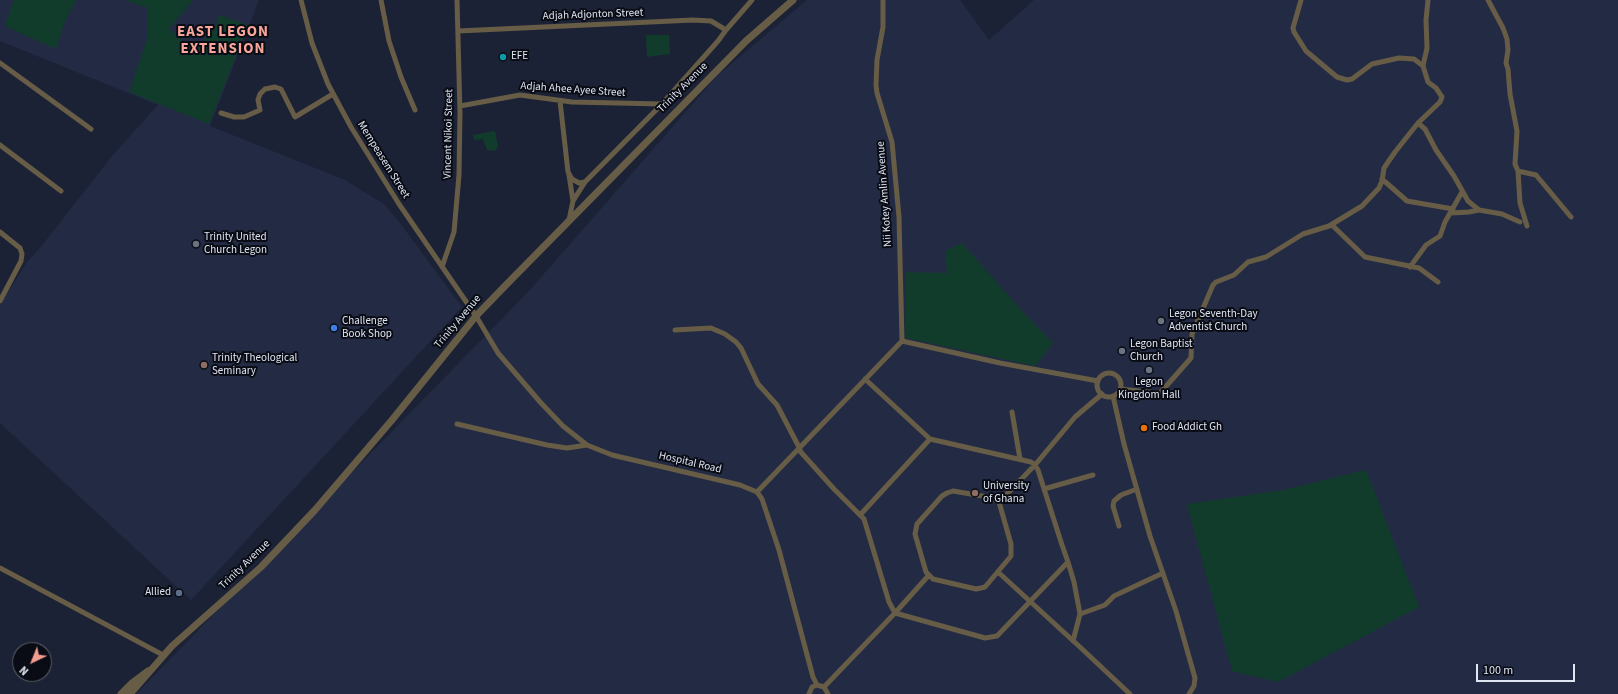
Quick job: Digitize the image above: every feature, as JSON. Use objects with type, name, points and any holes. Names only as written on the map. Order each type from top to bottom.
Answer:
[{"type":"street","name":"Mempeasem Street","points":[[301,0],[312,43],[328,84],[351,127],[411,223],[476,316]]},
{"type":"street","points":[[381,0],[389,41],[401,77],[416,110]]},
{"type":"street","name":"Vincent Nikoi Street","points":[[442,267],[454,232],[458,175],[460,106],[457,0]]},
{"type":"street","points":[[572,201],[585,182],[662,104],[752,0]]},
{"type":"street","name":"Trinity Avenue","points":[[130,694],[177,641],[261,567],[315,510],[392,420],[476,316],[746,41],[793,0]]},
{"type":"street","name":"Nii Kotey Amlin Avenue","points":[[882,0],[883,27],[877,60],[876,93],[892,142],[899,217],[902,341]]},
{"type":"street","points":[[1301,0],[1293,28],[1294,32],[1306,51],[1337,77],[1347,80],[1352,79],[1372,64],[1399,58],[1414,59],[1423,66]]},
{"type":"street","points":[[1120,389],[1156,393],[1164,389],[1191,358],[1192,334],[1213,285],[1216,282],[1234,275],[1248,262],[1266,257],[1303,234],[1332,225],[1366,202],[1379,188],[1385,165],[1418,123],[1440,102],[1442,97],[1436,88],[1428,82],[1423,66],[1427,48],[1426,20],[1428,0]]},
{"type":"street","points":[[1488,0],[1503,28],[1507,39],[1508,47],[1506,63],[1517,131],[1515,164],[1518,171],[1520,203],[1527,226]]},
{"type":"street","name":"Adjah Adjonton Street","points":[[458,31],[693,20],[711,21],[726,30]]},
{"type":"street","points":[[0,63],[91,129]]},
{"type":"street","points":[[221,113],[234,117],[244,117],[260,110],[258,100],[260,94],[265,89],[275,87],[281,89],[295,118],[333,94]]},
{"type":"street","name":"Adjah Ahee Ayee Street","points":[[460,106],[520,95],[560,101],[662,104]]},
{"type":"street","points":[[560,101],[572,201],[569,220]]},
{"type":"street","points":[[1418,123],[1425,129],[1436,150],[1454,176],[1468,201],[1479,210]]},
{"type":"street","points":[[0,145],[61,191]]},
{"type":"street","points":[[1518,171],[1536,175],[1571,217]]},
{"type":"street","points":[[568,172],[572,179],[579,183],[585,182]]},
{"type":"street","points":[[1382,179],[1407,201],[1452,211],[1469,212],[1479,210],[1502,214],[1520,222]]},
{"type":"street","points":[[1410,267],[1426,245],[1440,236],[1445,222],[1462,192]]},
{"type":"street","points":[[1332,225],[1365,257],[1377,258],[1421,269],[1438,282]]},
{"type":"street","points":[[0,232],[20,248],[22,261],[0,301]]},
{"type":"street","name":"Hospital Road","points":[[476,316],[498,353],[541,403],[563,426],[587,445],[612,455],[740,485],[757,492]]},
{"type":"street","points":[[675,330],[710,328],[725,334],[736,342],[741,348],[758,384],[777,405],[799,450],[834,489],[864,519],[889,602],[895,613],[985,638],[991,638],[996,636],[1068,562]]},
{"type":"street","points":[[809,694],[815,686],[814,677],[766,507],[757,492],[799,450],[902,341],[1000,363],[1098,381]]},
{"type":"street","points":[[1106,373],[1113,374],[1119,378],[1121,382],[1120,389],[1116,395],[1109,397],[1102,394],[1098,388],[1098,381],[1106,373]]},
{"type":"street","points":[[865,379],[930,439],[1020,459],[1035,465],[1038,470],[1074,582],[1080,614],[1074,641]]},
{"type":"street","points":[[999,502],[1035,465],[1075,417],[1102,394]]},
{"type":"street","points":[[1113,396],[1137,489],[1176,611],[1195,678],[1194,686],[1189,694]]},
{"type":"street","points":[[1012,412],[1020,459]]},
{"type":"street","points":[[457,424],[567,448],[587,445]]},
{"type":"street","points":[[860,514],[930,439]]},
{"type":"street","points":[[1044,489],[1093,475]]},
{"type":"street","points":[[1119,526],[1113,506],[1114,500],[1121,495],[1137,489]]},
{"type":"street","points":[[953,490],[988,497],[999,502],[1011,544],[1011,556],[998,572],[985,587],[976,589],[933,578],[926,572],[915,534],[915,529],[917,524],[946,493],[953,490]]},
{"type":"street","points":[[0,568],[163,655]]},
{"type":"street","points":[[998,572],[1130,694]]},
{"type":"street","points":[[1080,614],[1105,605],[1114,596],[1163,573]]},
{"type":"street","points":[[824,687],[929,575]]},
{"type":"street","name":"Trinity Avenue","points":[[121,694],[132,683],[152,669]]},
{"type":"street","points":[[815,686],[824,687]]},
{"type":"street","points":[[824,687],[828,694]]},
{"type":"shaded area","name":"Trinity Theological Seminary","points":[[0,0],[259,0],[210,126],[345,180],[384,204],[400,223],[462,307],[191,600],[0,423],[0,305],[27,262],[40,248],[112,156],[158,105],[0,41]]},
{"type":"shaded area","name":"University of Ghana","points":[[807,0],[960,0],[989,40],[1034,0],[1618,0],[1618,694],[136,694],[529,291],[717,76]]},
{"type":"green space","points":[[14,0],[76,0],[65,21],[56,49],[5,25]]},
{"type":"green space","points":[[125,0],[193,0],[169,29],[195,51],[215,28],[219,15],[248,25],[209,124],[129,92],[147,39],[148,8]]},
{"type":"green space","points":[[646,35],[669,35],[670,54],[647,57]]},
{"type":"green space","points":[[495,131],[498,147],[495,151],[487,150],[483,139],[474,140],[473,135]]},
{"type":"green space","points":[[962,243],[1023,312],[1053,343],[1035,366],[906,338],[905,272],[947,273],[945,251]]},
{"type":"green space","points":[[1366,470],[1419,607],[1278,682],[1232,671],[1187,504],[1283,490]]},
{"type":"place","name":"EFE","points":[[503,57]]},
{"type":"place","name":"Trinity United Church Legon","points":[[196,244]]},
{"type":"place","name":"Legon Seventh-Day Adventist Church","points":[[1161,321]]},
{"type":"place","name":"Challenge Book Shop","points":[[334,328]]},
{"type":"place","name":"Legon Baptist Church","points":[[1122,351]]},
{"type":"place","name":"Trinity Theological Seminary","points":[[204,365]]},
{"type":"place","name":"Legon Kingdom Hall","points":[[1149,370]]},
{"type":"place","name":"Food Addict Gh","points":[[1144,428]]},
{"type":"place","name":"University of Ghana","points":[[975,493]]},
{"type":"place","name":"Allied","points":[[179,593]]},
{"type":"district","name":"EAST LEGON EXTENSION","points":[[223,42]]}]
